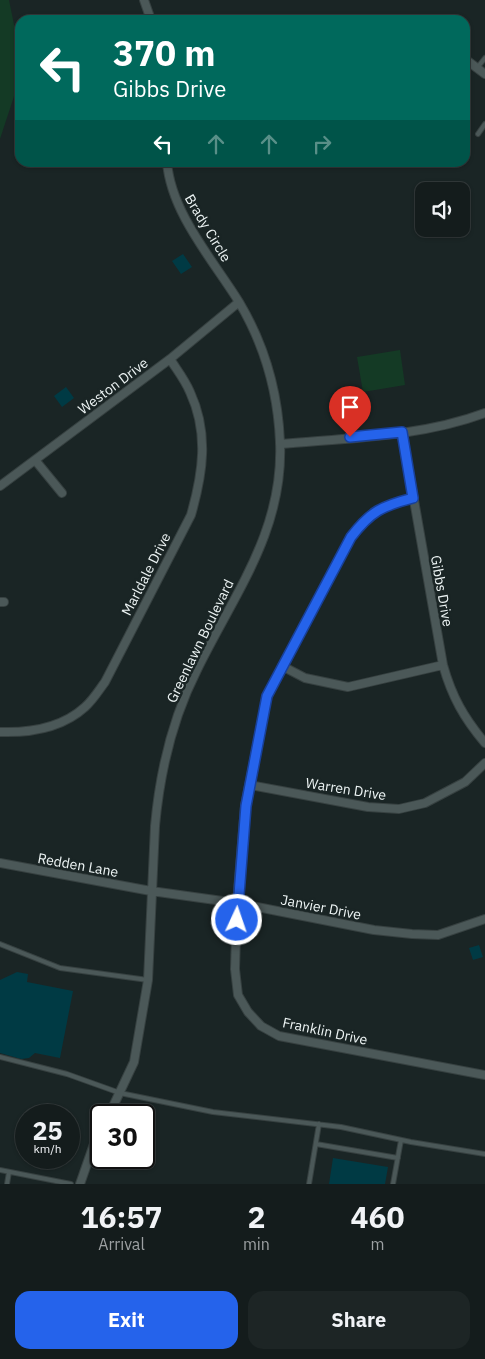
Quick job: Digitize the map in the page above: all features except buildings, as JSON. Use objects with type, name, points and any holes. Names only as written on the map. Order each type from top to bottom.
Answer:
[{"type":"street","points":[[144,0],[149,15]]},
{"type":"street","points":[[470,62],[485,74]]},
{"type":"street","name":"Brady Circle","points":[[167,167],[176,201],[185,218],[239,302]]},
{"type":"street","name":"Weston Drive","points":[[0,486],[170,359],[239,302]]},
{"type":"street","name":"Greenlawn Boulevard","points":[[114,1104],[134,1062],[148,980],[157,802],[165,756],[178,714],[197,670],[263,542],[275,499],[280,444],[276,405],[257,338],[239,302]]},
{"type":"street","name":"Marldale Drive","points":[[0,732],[18,733],[66,722],[86,706],[105,682],[191,515],[198,490],[203,438],[199,413],[190,390],[170,359]]},
{"type":"street","points":[[280,444],[402,432],[460,422],[485,413]]},
{"type":"street","name":"Gibbs Drive","points":[[402,432],[443,665],[457,705],[485,744]]},
{"type":"street","points":[[35,460],[62,493]]},
{"type":"street","name":"Franklin Drive","points":[[413,498],[392,503],[376,510],[362,522],[351,537],[267,696],[246,806],[237,903],[235,969],[238,995],[248,1012],[261,1026],[279,1036],[485,1075]]},
{"type":"street","points":[[282,666],[305,678],[348,687],[443,665]]},
{"type":"street","name":"Warren Drive","points":[[250,785],[368,807],[399,809],[425,804],[465,782],[485,763]]},
{"type":"street","name":"Redden Lane","points":[[0,863],[152,891]]},
{"type":"street","name":"Janvier Drive","points":[[152,891],[237,903],[374,930],[412,934],[438,934],[485,919]]},
{"type":"street","points":[[80,1184],[90,1155]]},
{"type":"lane","points":[[477,68],[485,58]]},
{"type":"lane","points":[[478,134],[485,124]]},
{"type":"lane","points":[[0,944],[60,968],[148,980]]},
{"type":"lane","points":[[0,1057],[67,1074],[120,1093],[213,1112],[341,1127],[401,1140],[485,1154]]},
{"type":"lane","points":[[309,1184],[319,1124]]},
{"type":"lane","points":[[393,1184],[401,1140]]},
{"type":"lane","points":[[316,1144],[398,1158]]},
{"type":"lane","points":[[0,1170],[71,1184]]},
{"type":"lane","points":[[7,1184],[9,1172]]},
{"type":"lane","points":[[37,1184],[38,1178]]},
{"type":"green space","points":[[0,0],[9,0],[15,29],[15,93],[0,139]]},
{"type":"green space","points":[[400,350],[405,385],[363,392],[357,357]]},
{"type":"route","points":[[237,920],[246,806],[267,696],[351,537],[362,522],[376,510],[392,503],[413,498],[402,432],[350,437]]}]
